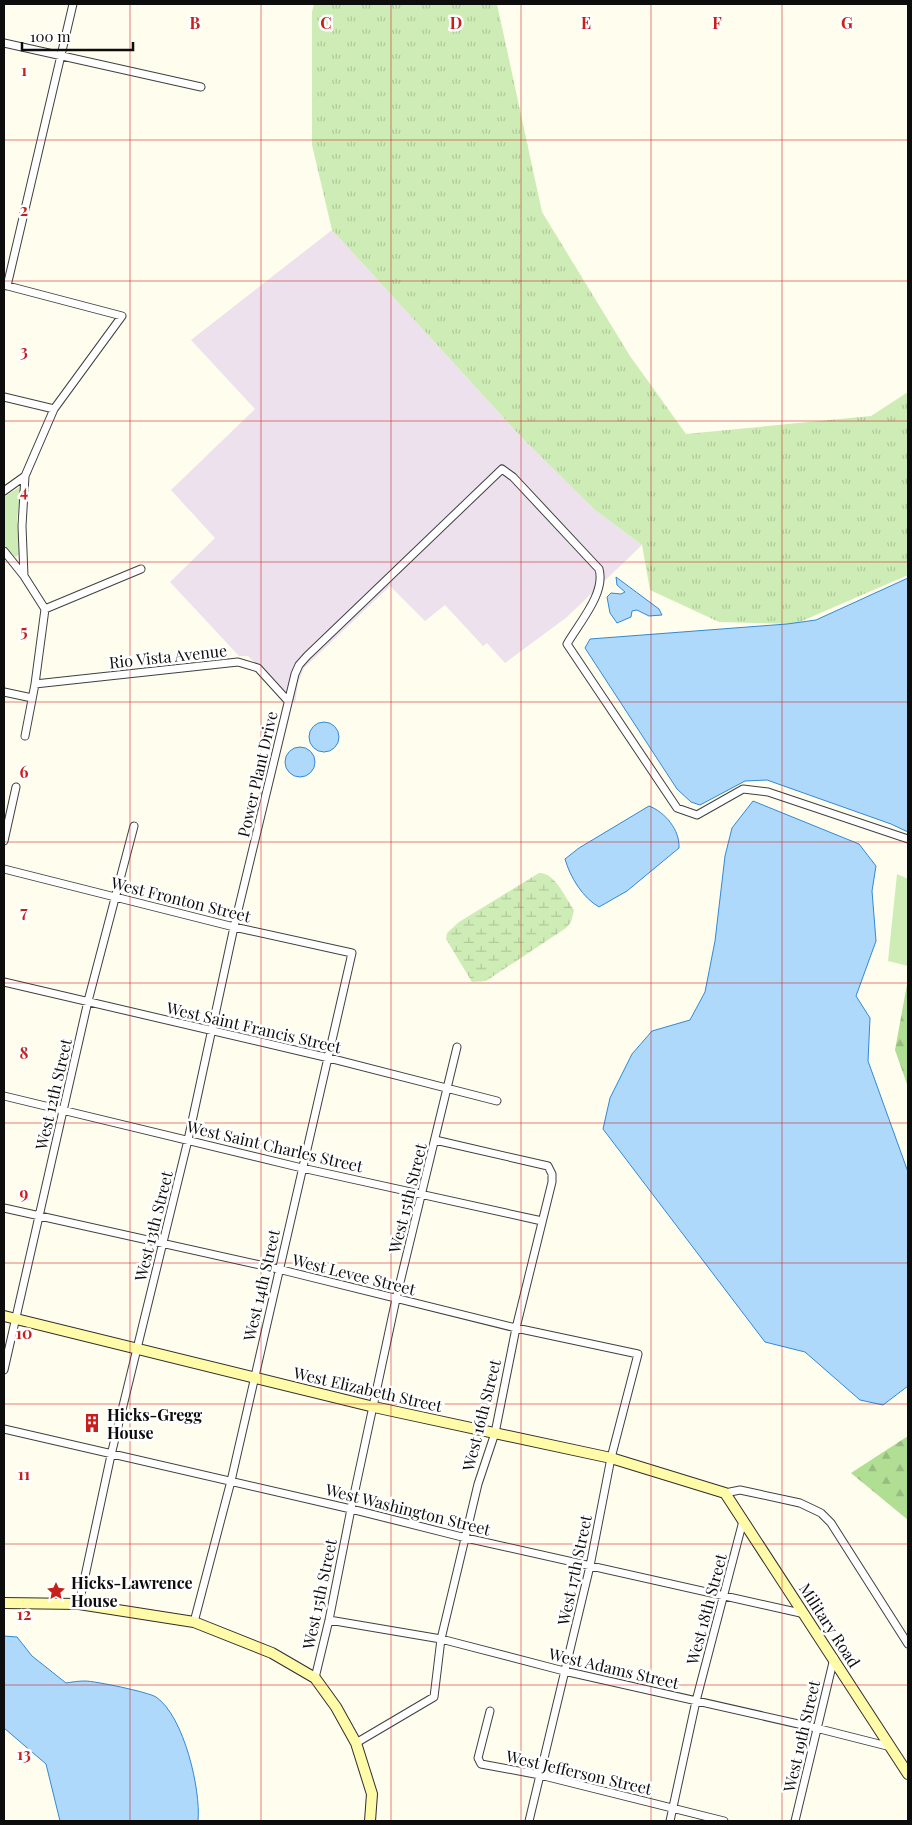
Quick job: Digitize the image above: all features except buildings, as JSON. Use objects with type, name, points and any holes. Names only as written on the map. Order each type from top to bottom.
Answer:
[{"type":"street","points":[[24,576],[22,526],[25,476],[54,409],[122,316],[5,285],[62,58],[72,4]]},
{"type":"street","points":[[4,43],[62,58],[201,87]]},
{"type":"street","points":[[4,398],[54,409]]},
{"type":"street","name":"Power Plant Drive","points":[[253,854],[288,701],[299,664],[502,469],[513,477],[599,569],[602,579],[599,592],[567,644],[677,808],[697,815],[743,789],[768,792],[908,839]]},
{"type":"street","points":[[4,491],[25,476]]},
{"type":"street","points":[[4,551],[24,576],[45,609],[35,684],[25,736]]},
{"type":"street","points":[[45,609],[141,569]]},
{"type":"street","name":"Rio Vista Avenue","points":[[35,684],[238,662],[258,668],[288,701]]},
{"type":"street","points":[[4,692],[32,698]]},
{"type":"street","points":[[4,841],[16,787]]},
{"type":"street","name":"West 12th Street","points":[[4,1370],[9,1317],[38,1216],[88,1001],[134,826]]},
{"type":"street","name":"West 13th Street","points":[[79,1604],[110,1455],[164,1242],[188,1140],[210,1031],[253,854]]},
{"type":"street","name":"West Fronton Street","points":[[4,869],[234,927],[352,953]]},
{"type":"street","name":"West 14th Street","points":[[194,1622],[231,1481],[278,1269],[329,1058],[352,953]]},
{"type":"street","name":"West Saint Francis Street","points":[[4,982],[329,1058],[497,1101]]},
{"type":"street","name":"West 15th Street","points":[[315,1678],[329,1620],[396,1299],[449,1088],[457,1047]]},
{"type":"street","name":"West Saint Charles Street","points":[[4,1096],[302,1168],[542,1220]]},
{"type":"street","name":"West 16th Street","points":[[356,1743],[434,1697],[441,1639],[478,1484],[495,1433],[516,1328],[552,1182],[552,1174],[548,1166],[435,1140]]},
{"type":"street","name":"West Levee Street","points":[[4,1208],[164,1242],[516,1328],[638,1354]]},
{"type":"street","name":"West Elizabeth Street","points":[[9,1317],[374,1407],[611,1458],[725,1493]]},
{"type":"street","name":"West 17th Street","points":[[529,1821],[590,1566],[611,1458],[638,1354]]},
{"type":"street","name":"West Washington Street","points":[[4,1430],[806,1615]]},
{"type":"street","points":[[725,1493],[740,1490],[800,1503],[821,1513],[831,1523],[908,1644]]},
{"type":"street","name":"Military Road","points":[[725,1493],[908,1774]]},
{"type":"street","name":"West 18th Street","points":[[670,1821],[696,1701],[743,1521]]},
{"type":"street","points":[[4,1603],[79,1604],[194,1622],[272,1653],[315,1678],[336,1707],[356,1743],[372,1794],[370,1821]]},
{"type":"street","name":"West Adams Street","points":[[329,1620],[441,1639],[564,1671],[816,1728],[891,1748]]},
{"type":"street","name":"West 19th Street","points":[[795,1821],[834,1658]]},
{"type":"street","name":"West Jefferson Street","points":[[490,1712],[478,1758],[481,1764],[540,1775],[724,1821]]},
{"type":"shaded area","points":[[332,230],[524,440],[595,510],[642,545],[567,617],[505,663],[487,643],[483,646],[445,605],[425,621],[390,586],[304,668],[298,683],[295,703],[248,656],[239,656],[170,582],[215,538],[171,490],[255,409],[191,340]]},
{"type":"green space","points":[[314,4],[497,4],[542,212],[630,356],[686,434],[871,416],[908,392],[908,575],[795,624],[719,622],[650,590],[642,545],[595,510],[524,440],[332,230],[312,145],[312,12]]},
{"type":"green space","points":[[21,486],[17,520],[19,555],[15,557],[4,544],[4,497]]},
{"type":"green space","points":[[539,873],[545,874],[555,881],[564,893],[574,910],[571,922],[566,928],[486,981],[472,982],[446,939],[447,933],[459,922]]},
{"type":"green space","points":[[897,874],[908,879],[908,966],[888,961]]},
{"type":"green space","points":[[908,979],[908,1087],[895,1050]]},
{"type":"green space","points":[[908,1436],[908,1520],[851,1473]]},
{"type":"water","points":[[616,577],[659,609],[662,615],[649,616],[637,610],[632,611],[631,617],[617,623],[610,613],[607,597],[611,593],[621,594],[625,592],[617,585]]},
{"type":"water","points":[[908,578],[908,832],[891,824],[767,780],[745,781],[700,805],[691,802],[677,789],[585,648],[590,639],[787,624],[816,620]]},
{"type":"water","points":[[324,722],[330,723],[338,731],[338,743],[330,751],[324,752],[318,751],[310,743],[309,737],[310,731],[318,723]]},
{"type":"water","points":[[300,747],[306,748],[314,756],[314,768],[306,776],[300,777],[294,776],[286,768],[285,762],[286,756],[294,748]]},
{"type":"water","points":[[753,801],[859,844],[876,866],[872,891],[876,941],[856,996],[870,1018],[868,1061],[908,1172],[908,1386],[883,1405],[860,1400],[805,1352],[765,1342],[603,1129],[610,1098],[632,1054],[652,1031],[690,1020],[705,992],[715,941],[725,856],[732,828]]},
{"type":"water","points":[[649,806],[661,813],[670,822],[677,835],[679,848],[627,891],[599,907],[578,886],[570,873],[565,859],[579,848]]},
{"type":"water","points":[[4,1636],[17,1637],[32,1656],[66,1683],[85,1681],[99,1683],[156,1697],[175,1720],[189,1754],[197,1791],[198,1821],[60,1821],[46,1764],[4,1728]]},
{"type":"place","name":"Hicks-Gregg House","points":[[92,1423]]},
{"type":"place","name":"Hicks-Lawrence House","points":[[56,1591]]}]
